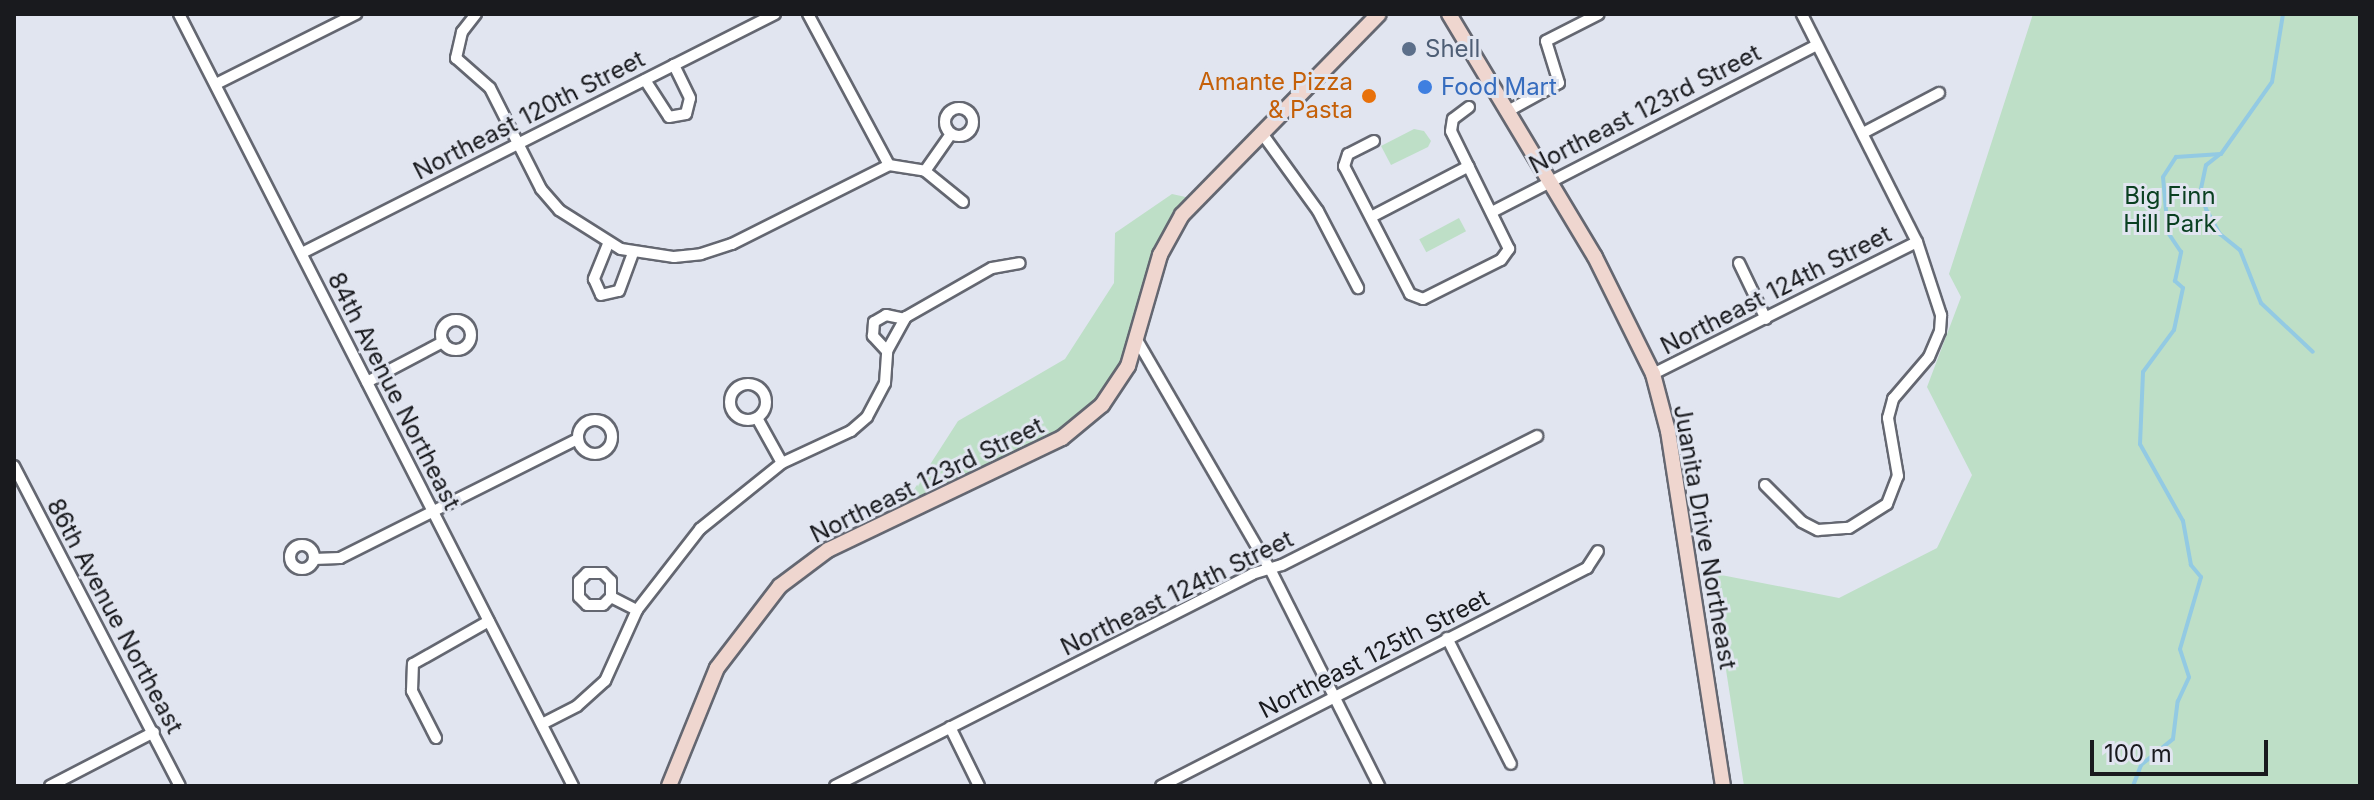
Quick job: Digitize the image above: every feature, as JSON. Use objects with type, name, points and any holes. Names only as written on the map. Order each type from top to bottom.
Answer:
[{"type":"street","name":"84th Avenue Northeast","points":[[179,14],[573,786]]},
{"type":"street","points":[[216,84],[356,14]]},
{"type":"street","points":[[476,14],[462,32],[456,58],[490,88],[517,143],[559,210],[608,244],[633,253],[674,257],[732,244],[889,165],[925,171],[963,202]]},
{"type":"street","name":"Northeast 120th Street","points":[[302,253],[775,14]]},
{"type":"street","points":[[808,14],[889,165]]},
{"type":"street","name":"Northeast 123rd Street","points":[[669,786],[717,668],[780,586],[849,539],[1062,438],[1102,405],[1128,366],[1172,233],[1196,197],[1379,14]]},
{"type":"street","name":"Juanita Drive Northeast","points":[[1449,14],[1603,271],[1653,374],[1668,431],[1723,786]]},
{"type":"street","points":[[1508,111],[1559,83],[1546,41],[1599,14]]},
{"type":"street","points":[[1765,485],[1802,522],[1818,530],[1849,528],[1887,504],[1898,476],[1888,418],[1893,399],[1937,344],[1941,315],[1917,242],[1802,14]]},
{"type":"street","name":"Northeast 123rd Street","points":[[1492,212],[1817,45]]},
{"type":"street","points":[[645,80],[661,110],[669,117],[686,114],[690,98],[674,65]]},
{"type":"street","points":[[1863,133],[1939,93]]},
{"type":"street","points":[[1374,141],[1343,160],[1415,299],[1501,260],[1508,251],[1451,131],[1453,119],[1469,107]]},
{"type":"street","points":[[1261,132],[1318,211],[1358,288]]},
{"type":"street","points":[[925,171],[951,134]]},
{"type":"street","points":[[1371,217],[1469,166]]},
{"type":"street","name":"Northeast 124th Street","points":[[1653,374],[1917,242]]},
{"type":"street","points":[[608,244],[594,279],[601,295],[619,291],[633,253]]},
{"type":"street","points":[[542,724],[577,706],[605,681],[637,610],[700,529],[782,463],[851,431],[867,417],[885,383],[887,351],[905,319],[923,303],[992,268],[1020,263]]},
{"type":"street","points":[[1739,263],[1766,319]]},
{"type":"street","points":[[887,351],[873,336],[874,322],[886,315],[905,319]]},
{"type":"street","points":[[1137,340],[1270,569],[1379,786]]},
{"type":"street","points":[[367,382],[443,342]]},
{"type":"street","points":[[757,418],[782,463]]},
{"type":"street","name":"Northeast 124th Street","points":[[835,786],[1537,436]]},
{"type":"street","points":[[314,559],[340,558],[578,439]]},
{"type":"street","name":"86th Avenue Northeast","points":[[14,466],[180,786]]},
{"type":"street","name":"Northeast 125th Street","points":[[1161,786],[1587,568],[1598,551]]},
{"type":"street","points":[[611,597],[637,610]]},
{"type":"street","points":[[436,738],[412,691],[413,664],[489,621]]},
{"type":"street","points":[[1447,638],[1511,764]]},
{"type":"street","points":[[950,727],[979,786]]},
{"type":"street","points":[[50,786],[154,732]]},
{"type":"green space","name":"Big Finn Hill Park","points":[[2033,14],[2360,14],[2360,786],[1744,786],[1711,573],[1839,598],[1937,548],[1972,475],[1927,387],[1961,297],[1949,274]]},
{"type":"green space","points":[[1414,129],[1424,131],[1431,141],[1428,147],[1391,165],[1381,146]]},
{"type":"green space","points":[[1172,194],[1190,198],[1173,223],[1137,340],[1083,423],[897,516],[958,421],[1065,359],[1114,283],[1115,233]]},
{"type":"green space","points":[[1459,218],[1466,231],[1426,252],[1419,239]]},
{"type":"waterway","points":[[2133,786],[2141,765],[2173,739],[2178,701],[2189,677],[2180,649],[2201,577],[2191,565],[2183,521],[2140,444],[2143,372],[2174,330],[2183,288],[2175,281],[2181,252],[2168,233],[2163,177],[2176,157],[2221,154],[2272,82],[2283,14]]},
{"type":"waterway","points":[[2219,155],[2206,165],[2200,193],[2206,209],[2220,234],[2240,250],[2261,303],[2313,352]]},
{"type":"place","name":"Shell","points":[[1409,49]]},
{"type":"place","name":"Food Mart","points":[[1425,87]]},
{"type":"place","name":"Amante Pizza & Pasta","points":[[1369,96]]}]
